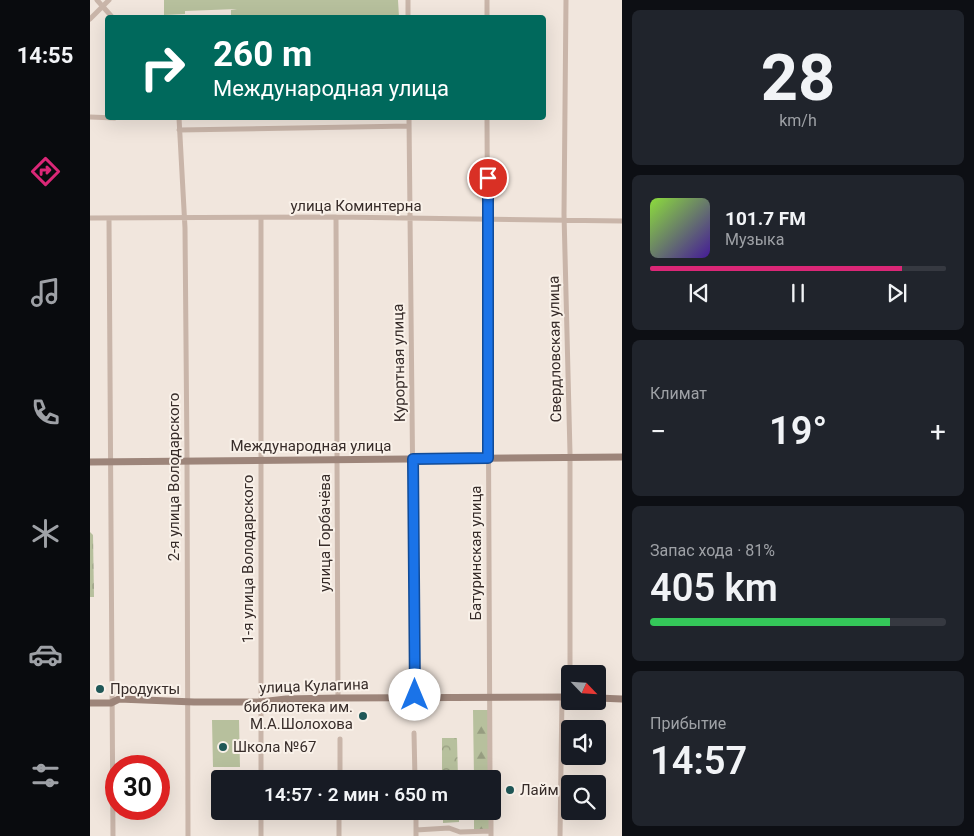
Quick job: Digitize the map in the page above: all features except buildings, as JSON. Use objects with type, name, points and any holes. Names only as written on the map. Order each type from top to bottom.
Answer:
[{"type":"main road","name":"Международная улица","points":[[90,462],[622,457]]},
{"type":"main road","name":"улица Кулагина","points":[[90,703],[111,703],[119,699],[187,702],[260,702],[286,699],[338,698],[561,698]]},
{"type":"main road","points":[[606,698],[622,699]]},
{"type":"street","points":[[97,0],[110,15]]},
{"type":"street","points":[[90,18],[109,0]]},
{"type":"street","points":[[408,0],[408,15]]},
{"type":"street","points":[[487,0],[487,15]]},
{"type":"street","name":"Свердловская улица","points":[[566,0],[564,220],[570,457],[570,665]]},
{"type":"street","points":[[90,117],[105,118]]},
{"type":"street","name":"2-я улица Володарского","points":[[179,120],[183,218],[187,461],[188,836]]},
{"type":"street","name":"Курортная улица","points":[[409,120],[415,698]]},
{"type":"street","name":"Батуринская улица","points":[[488,120],[490,770]]},
{"type":"street","points":[[179,130],[410,126]]},
{"type":"street","name":"улица Коминтерна","points":[[90,218],[336,217],[622,221]]},
{"type":"street","name":"улица Горбачёва","points":[[336,217],[338,698]]},
{"type":"street","name":"1-я улица Володарского","points":[[261,218],[261,770]]},
{"type":"street","points":[[109,219],[113,836]]},
{"type":"street","points":[[560,836],[562,710]]},
{"type":"street","points":[[414,733],[415,770]]},
{"type":"street","points":[[340,739],[340,770]]},
{"type":"street","points":[[261,820],[262,836]]},
{"type":"street","points":[[340,820],[340,836]]},
{"type":"street","points":[[416,820],[416,833],[449,828],[460,832],[491,834],[491,820]]},
{"type":"green space","points":[[164,0],[398,0],[399,15],[231,15],[231,10],[237,9],[185,11],[185,14],[164,15]]},
{"type":"green space","points":[[90,532],[93,535],[94,597],[90,597]]},
{"type":"green space","points":[[473,710],[488,710],[489,770],[474,770]]},
{"type":"green space","points":[[212,720],[239,720],[240,767],[213,767]]},
{"type":"green space","points":[[442,738],[457,738],[458,770],[442,770]]},
{"type":"green space","points":[[443,820],[459,820],[459,822],[443,823]]},
{"type":"green space","points":[[474,820],[490,820],[490,830],[474,830]]},
{"type":"place","name":"Продукты","points":[[100,689]]},
{"type":"place","name":"библиотека им. М.А.Шолохова","points":[[363,716]]},
{"type":"place","name":"Школа №67","points":[[223,747]]},
{"type":"place","name":"Лайм","points":[[510,790]]},
{"type":"route","points":[[415,695],[413,459],[488,458],[488,178]]}]
